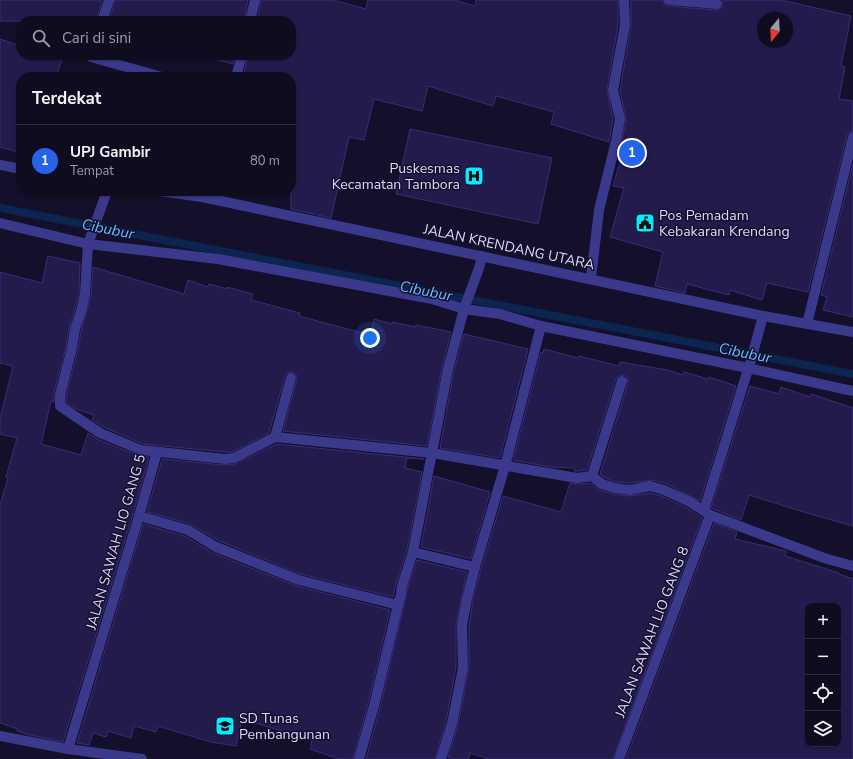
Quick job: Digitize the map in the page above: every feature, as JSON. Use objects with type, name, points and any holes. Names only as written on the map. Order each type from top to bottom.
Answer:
[{"type":"street","points":[[103,16],[107,0]]},
{"type":"street","points":[[251,16],[255,0]]},
{"type":"street","points":[[591,278],[599,210],[620,119],[613,90],[624,25],[624,0]]},
{"type":"street","points":[[669,0],[717,4]]},
{"type":"street","points":[[101,60],[144,72]]},
{"type":"street","points":[[237,72],[241,60]]},
{"type":"street","points":[[807,324],[853,137]]},
{"type":"street","points":[[0,165],[16,168]]},
{"type":"street","name":"JALAN SAWAH LIO GANG 5","points":[[68,748],[157,452],[141,450],[100,433],[60,406],[60,395],[75,329],[85,294],[88,244],[105,196]]},
{"type":"street","name":"JALAN KRENDANG UTARA","points":[[212,196],[482,256],[591,278],[762,319],[807,324],[853,332]]},
{"type":"street","points":[[0,223],[88,244],[218,259],[432,299],[500,314],[541,326],[750,364],[853,392]]},
{"type":"street","points":[[359,759],[402,594],[402,586],[413,552],[448,369],[482,256]]},
{"type":"street","name":"JALAN SAWAH LIO GANG 8","points":[[619,759],[707,513],[762,319]]},
{"type":"street","points":[[440,759],[452,724],[463,668],[462,625],[475,567],[505,466],[541,326]]},
{"type":"street","points":[[275,438],[291,378]]},
{"type":"street","points":[[592,476],[622,381]]},
{"type":"street","points":[[157,452],[225,459],[234,458],[275,438],[432,453],[577,478],[592,476],[602,484],[614,488],[630,490],[650,486],[664,490],[690,502],[707,513],[827,559],[853,566]]},
{"type":"street","points":[[139,516],[188,530],[216,547],[299,580],[398,605]]},
{"type":"street","points":[[413,552],[475,567]]},
{"type":"street","points":[[0,736],[142,759]]},
{"type":"building","points":[[0,0],[102,0],[97,16],[16,16],[16,21],[0,21]]},
{"type":"building","points":[[115,0],[248,0],[245,16],[110,16]]},
{"type":"building","points":[[261,0],[333,0],[366,9],[368,0],[454,0],[475,6],[476,0],[618,0],[618,25],[607,89],[613,119],[609,142],[551,124],[554,112],[496,96],[493,106],[428,86],[422,111],[374,99],[364,140],[349,137],[331,218],[291,209],[291,196],[296,196],[296,72],[244,72],[247,60],[296,60],[296,16],[258,16]]},
{"type":"building","points":[[631,0],[663,0],[665,5],[668,6],[716,10],[723,7],[722,0],[781,0],[851,16],[841,66],[845,67],[839,99],[853,101],[853,131],[849,132],[847,135],[808,292],[767,283],[762,300],[730,290],[729,295],[687,284],[685,293],[655,286],[663,252],[610,237],[624,188],[613,186],[620,162],[618,161],[626,120],[620,90],[631,26]]},
{"type":"building","points":[[0,39],[16,44],[16,60],[62,60],[58,72],[16,72],[16,152],[0,147]]},
{"type":"building","points":[[218,60],[234,60],[233,64]]},
{"type":"building","name":"Puskesmas Kecamatan Tambora","points":[[410,129],[552,158],[538,224],[396,194]]},
{"type":"building","points":[[853,164],[853,317],[823,310],[827,297],[821,295]]},
{"type":"building","points":[[48,256],[80,263],[79,293],[69,328],[66,347],[54,393],[54,402],[51,401],[41,444],[81,455],[88,433],[97,439],[139,456],[149,457],[63,742],[30,735],[0,723],[0,505],[17,438],[0,434],[0,418],[13,366],[0,363],[0,272],[42,283]]},
{"type":"building","points":[[93,267],[184,294],[188,280],[208,287],[209,284],[227,289],[227,287],[253,294],[251,300],[300,313],[299,316],[370,335],[374,319],[392,324],[393,322],[415,327],[416,325],[451,332],[442,368],[427,446],[283,431],[297,379],[296,374],[292,372],[287,373],[285,376],[269,433],[232,452],[143,444],[103,427],[92,420],[94,415],[76,409],[66,403],[66,396],[78,350],[81,331],[91,295]]},
{"type":"building","points":[[464,334],[528,349],[500,458],[440,448],[454,370]]},
{"type":"building","points":[[544,349],[578,358],[579,356],[619,366],[620,362],[668,370],[683,375],[684,372],[708,379],[709,377],[736,386],[700,501],[667,484],[652,480],[630,483],[615,482],[600,474],[628,383],[627,377],[624,375],[618,376],[616,379],[587,470],[574,471],[575,468],[550,467],[513,460],[541,352],[543,353]]},
{"type":"building","points":[[750,386],[779,394],[781,387],[810,397],[811,394],[853,408],[853,526],[749,495],[741,520],[711,508]]},
{"type":"building","points":[[276,444],[424,459],[407,458],[405,468],[422,472],[407,550],[393,597],[301,574],[219,541],[190,524],[147,512],[162,459],[224,465],[235,464]]},
{"type":"building","points":[[434,476],[490,492],[471,559],[421,547]]},
{"type":"building","points":[[570,483],[590,483],[600,490],[613,494],[629,496],[650,493],[662,496],[687,508],[702,518],[613,759],[489,759],[470,753],[468,759],[454,759],[448,757],[458,725],[469,669],[469,626],[473,600],[503,496],[561,512]]},
{"type":"building","points":[[714,523],[737,532],[735,539],[786,551],[785,556],[853,579],[853,759],[626,759]]},
{"type":"building","points":[[143,524],[185,536],[213,553],[297,586],[390,610],[369,700],[353,759],[339,759],[310,749],[312,740],[242,719],[236,746],[211,742],[158,726],[156,732],[134,726],[131,738],[108,731],[106,737],[93,733],[89,745],[77,743]]},
{"type":"building","points":[[417,560],[467,572],[456,624],[456,667],[446,722],[435,759],[366,759],[381,704],[408,587]]},
{"type":"waterway","name":"Cibubur","points":[[0,208],[853,374]]},
{"type":"place","name":"UPJ Gambir","points":[[632,153]]},
{"type":"place","name":"Puskesmas Kecamatan Tambora","points":[[474,176]]},
{"type":"place","name":"Pos Pemadam Kebakaran Krendang","points":[[645,223]]},
{"type":"place","name":"SD Tunas Pembangunan","points":[[225,726]]}]
